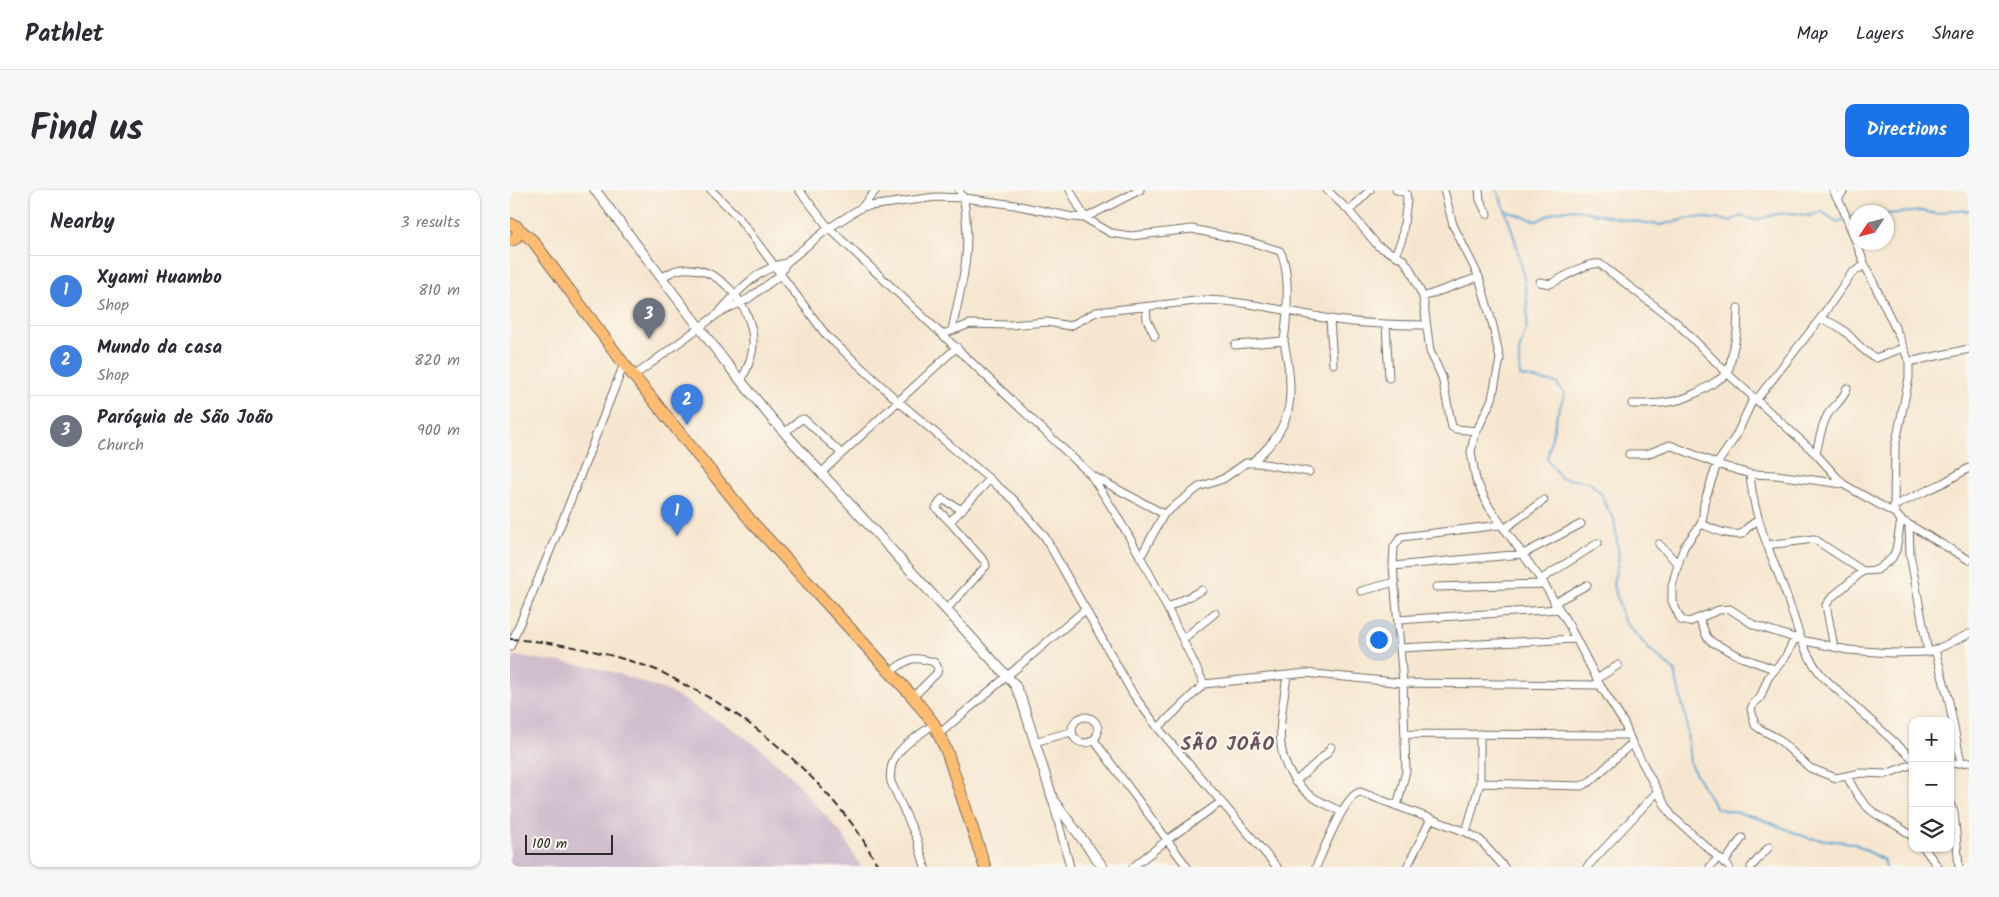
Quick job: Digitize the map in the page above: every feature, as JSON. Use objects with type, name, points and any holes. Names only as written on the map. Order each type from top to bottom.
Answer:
[{"type":"main road","points":[[510,212],[514,231],[554,279],[572,295],[624,364],[751,521],[913,697],[937,729],[948,752],[985,867]]},
{"type":"street","points":[[596,190],[699,328],[784,433],[822,472],[1015,684],[1053,800],[1070,867]]},
{"type":"street","points":[[711,190],[738,217],[826,335],[898,401],[990,478],[1019,506],[1045,537],[1133,694],[1158,728],[1277,867]]},
{"type":"street","points":[[799,190],[829,228],[1090,474],[1110,504],[1140,558],[1204,684]]},
{"type":"street","points":[[719,313],[741,303],[780,275],[786,263],[829,228],[862,207],[876,190]]},
{"type":"street","points":[[952,330],[966,264],[968,244],[964,198],[959,190]]},
{"type":"street","points":[[1070,190],[1085,218]]},
{"type":"street","points":[[1085,218],[1140,190]]},
{"type":"street","points":[[1327,190],[1349,211],[1378,246],[1387,253],[1404,260],[1410,269],[1423,297],[1430,351],[1445,387],[1452,427],[1477,431]]},
{"type":"street","points":[[1349,211],[1370,190]]},
{"type":"street","points":[[1395,255],[1402,239],[1407,200],[1406,194],[1396,190]]},
{"type":"street","points":[[1444,190],[1453,225],[1478,277],[1493,326],[1500,358],[1492,399],[1477,431],[1470,452],[1472,467],[1482,494],[1502,527],[1523,554],[1559,609],[1598,682],[1624,723],[1632,743],[1672,816],[1724,863]]},
{"type":"street","points":[[1479,190],[1480,200],[1487,214]]},
{"type":"street","points":[[1833,190],[1909,362],[1909,378],[1894,447],[1894,506],[1899,517],[1896,550],[1892,558],[1877,570],[1863,571],[1832,597],[1826,605],[1834,647]]},
{"type":"street","points":[[1838,200],[1844,190]]},
{"type":"street","points":[[862,207],[936,198],[964,198],[1085,218],[1103,229],[1122,235],[1138,236],[1192,229],[1280,251],[1288,310],[1284,341],[1290,382],[1289,409],[1274,443],[1252,463]]},
{"type":"street","points":[[634,376],[719,313],[740,289],[773,266],[786,263]]},
{"type":"street","points":[[1540,282],[1550,284],[1584,268],[1597,263],[1600,264],[1677,323],[1728,374],[1816,454],[1842,484],[1969,560]]},
{"type":"street","points":[[1865,265],[1852,273],[1820,319],[1755,398],[1736,436],[1717,464],[1703,505],[1704,516],[1701,524],[1684,547],[1678,564],[1672,586],[1674,608],[1681,620],[1685,622],[1726,608],[1754,625],[1798,639],[1834,647],[1892,653],[1932,651],[1969,634]]},
{"type":"street","points":[[662,277],[675,270],[687,269],[704,273],[717,278],[735,295],[741,303],[752,329],[754,344],[741,382]]},
{"type":"street","points":[[1423,297],[1478,277]]},
{"type":"street","points":[[943,334],[970,324],[982,323],[1010,325],[1047,322],[1070,326],[1096,312],[1214,300],[1288,310],[1330,319],[1386,325],[1426,325]]},
{"type":"street","points":[[1146,308],[1147,320],[1154,336]]},
{"type":"street","points":[[1632,404],[1682,399],[1694,395],[1728,374],[1737,332],[1738,308]]},
{"type":"street","points":[[1330,319],[1333,364]]},
{"type":"street","points":[[1820,319],[1841,327],[1870,355],[1876,358],[1903,348]]},
{"type":"street","points":[[1386,325],[1389,378]]},
{"type":"street","points":[[1235,345],[1284,341]]},
{"type":"street","points":[[822,472],[840,453],[957,348]]},
{"type":"street","points":[[1909,362],[1969,350]]},
{"type":"street","points":[[510,646],[566,512],[624,364]]},
{"type":"street","points":[[1816,454],[1824,422],[1844,397],[1847,388]]},
{"type":"street","points":[[784,433],[804,419],[840,453]]},
{"type":"street","points":[[1629,454],[1648,454],[1670,445],[1717,464],[1750,474],[1776,475],[1842,484]]},
{"type":"street","points":[[1140,558],[1164,514],[1199,487],[1223,479],[1246,463],[1309,472]]},
{"type":"street","points":[[1894,506],[1943,483],[1969,468]]},
{"type":"street","points":[[1090,474],[1164,514]]},
{"type":"street","points":[[1750,474],[1752,497],[1758,520],[1787,597],[1798,639],[1811,662],[1823,677],[1909,755]]},
{"type":"street","points":[[950,522],[990,478]]},
{"type":"street","points":[[946,610],[986,566],[985,562],[936,508],[942,499],[962,510]]},
{"type":"street","points":[[1397,806],[1406,770],[1403,683],[1393,566],[1394,547],[1400,537],[1502,527],[1544,500]]},
{"type":"street","points":[[1701,524],[1731,535],[1738,535],[1744,533],[1746,528],[1758,520]]},
{"type":"street","points":[[1393,566],[1523,554],[1582,524]]},
{"type":"street","points":[[1909,525],[1910,554],[1932,651],[1948,697],[1961,763]]},
{"type":"street","points":[[1767,545],[1814,539],[1863,571]]},
{"type":"street","points":[[1436,587],[1542,582],[1598,542]]},
{"type":"street","points":[[1659,544],[1678,564]]},
{"type":"street","points":[[1362,591],[1395,582]]},
{"type":"street","points":[[1554,603],[1588,585]]},
{"type":"street","points":[[1167,608],[1202,590]]},
{"type":"street","points":[[925,867],[917,839],[891,782],[891,762],[896,754],[937,729],[1007,676],[1086,609]]},
{"type":"street","points":[[1398,620],[1559,609]]},
{"type":"street","points":[[1182,639],[1216,613]]},
{"type":"street","points":[[1699,618],[1707,637],[1712,642],[1741,657],[1774,669]]},
{"type":"street","points":[[1400,648],[1575,638]]},
{"type":"street","points":[[1798,639],[1774,669],[1760,698],[1754,703],[1751,709],[1755,725],[1777,738],[1810,768],[1836,778],[1861,773],[1886,774],[1909,765]]},
{"type":"street","points":[[890,672],[911,658],[934,662],[938,668],[937,673],[913,697]]},
{"type":"street","points":[[1158,728],[1204,684],[1314,673],[1403,683],[1598,682],[1618,665]]},
{"type":"street","points":[[1287,676],[1280,740],[1282,758],[1295,782],[1312,796],[1342,812]]},
{"type":"street","points":[[1086,717],[1094,720],[1098,727],[1094,740],[1084,743],[1078,742],[1071,732],[1076,720],[1086,717]]},
{"type":"street","points":[[1034,742],[1071,732]]},
{"type":"street","points":[[1405,734],[1628,735]]},
{"type":"street","points":[[1466,832],[1480,783],[1480,734]]},
{"type":"street","points":[[1094,740],[1187,867]]},
{"type":"street","points":[[1480,783],[1581,786],[1591,781],[1632,743]]},
{"type":"street","points":[[1295,782],[1327,753],[1331,747]]},
{"type":"street","points":[[1954,764],[1969,762]]},
{"type":"street","points":[[1847,776],[1858,796],[1874,813],[1909,834]]},
{"type":"street","points":[[1587,867],[1658,791]]},
{"type":"street","points":[[1316,867],[1351,796],[1360,792],[1466,832],[1480,840],[1504,867]]},
{"type":"street","points":[[1053,800],[1103,867]]},
{"type":"street","points":[[1133,867],[1167,840],[1221,802]]},
{"type":"street","points":[[1952,807],[1954,812],[1959,867]]},
{"type":"street","points":[[1407,867],[1431,819]]},
{"type":"street","points":[[1710,867],[1724,863],[1742,838]]},
{"type":"street","points":[[1751,867],[1769,847]]},
{"type":"street","points":[[1927,852],[1938,867]]},
{"type":"shaded area","points":[[515,656],[598,667],[668,691],[736,731],[764,751],[790,775],[842,834],[861,867],[510,867],[510,667]]},
{"type":"waterway","points":[[1497,190],[1514,238],[1526,291],[1527,324],[1519,353],[1520,376],[1556,383],[1565,394],[1557,414],[1547,459],[1561,478],[1589,482],[1601,493],[1607,508],[1614,518],[1619,558],[1613,584],[1624,621],[1650,650],[1674,670],[1686,719],[1690,764],[1716,808],[1756,817],[1808,838],[1853,843],[1884,860],[1886,867]]},
{"type":"waterway","points":[[1506,211],[1537,221],[1555,212],[1573,209],[1660,225],[1696,217],[1731,221],[1740,216],[1756,220],[1777,214],[1793,213],[1809,216],[1821,211],[1837,222],[1845,219]]},
{"type":"waterway","points":[[1894,213],[1923,211],[1937,214],[1951,210],[1969,211]]},
{"type":"railway","points":[[510,639],[582,649],[634,662],[664,674],[733,712],[777,745],[817,783],[853,825],[879,867]]},
{"type":"place","name":"Paróquia de São João","points":[[649,339]]},
{"type":"place","name":"Mundo da casa","points":[[687,425]]},
{"type":"place","name":"Xyami Huambo","points":[[677,536]]},
{"type":"district","name":"SÃO JOÃO","points":[[1228,745]]}]
